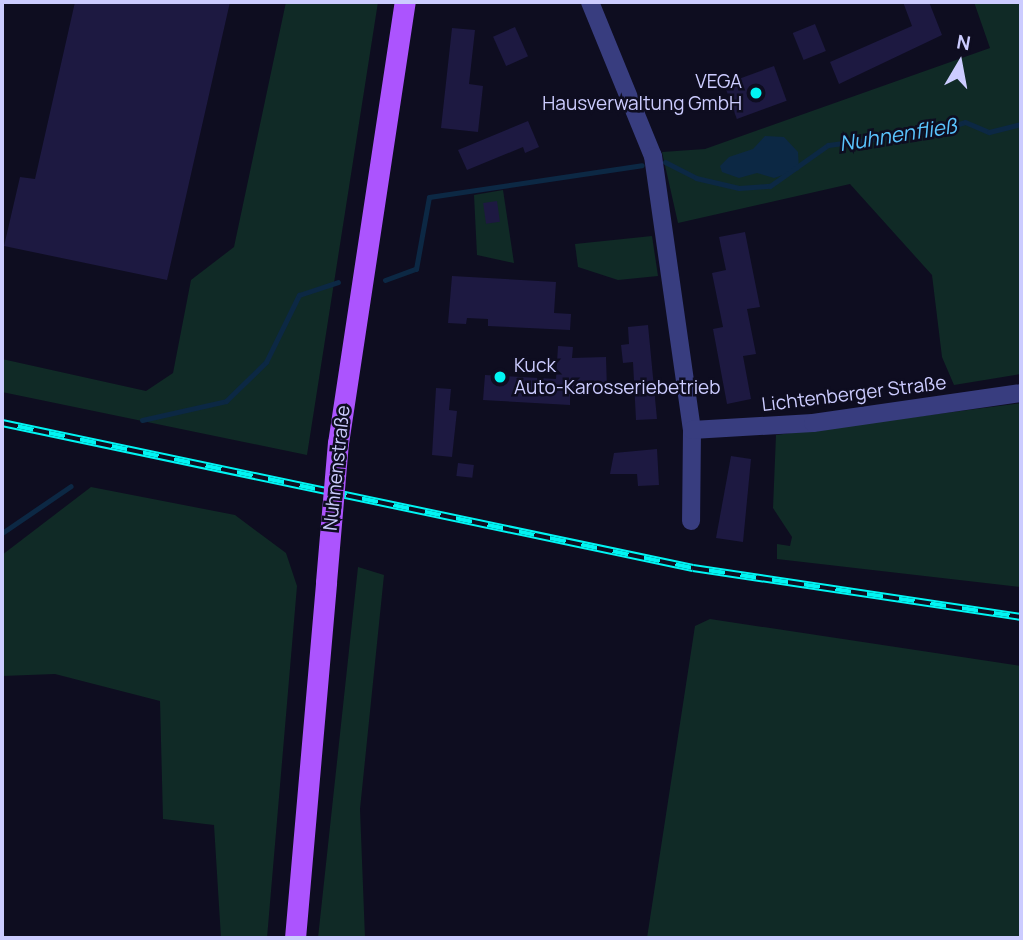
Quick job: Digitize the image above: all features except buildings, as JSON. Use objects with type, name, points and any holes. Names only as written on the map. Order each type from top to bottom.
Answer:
[{"type":"main road","name":"Nuhnenstraße","points":[[295,938],[338,443],[405,2]]},
{"type":"street","points":[[590,2],[653,156],[692,430],[691,521]]},
{"type":"street","name":"Lichtenberger Straße","points":[[692,430],[813,423],[1021,393]]},
{"type":"green space","points":[[286,2],[378,2],[307,455],[2,392],[2,359],[146,391],[173,373],[191,280],[234,247]]},
{"type":"green space","points":[[974,2],[1021,2],[1021,374],[954,385],[942,357],[932,275],[850,184],[678,223],[662,152],[705,149],[990,48]]},
{"type":"green space","points":[[503,190],[514,263],[477,255],[474,195]]},
{"type":"green space","points":[[652,236],[658,276],[618,280],[578,267],[575,244]]},
{"type":"green space","points":[[1021,403],[1021,587],[777,559],[777,544],[790,546],[792,537],[773,508],[776,435]]},
{"type":"green space","points":[[91,487],[235,515],[286,553],[297,586],[267,938],[221,938],[214,825],[163,819],[160,701],[55,674],[2,676],[2,555]]},
{"type":"green space","points":[[358,567],[384,575],[360,809],[365,938],[318,938]]},
{"type":"green space","points":[[710,619],[1021,666],[1021,938],[647,938],[695,626]]},
{"type":"water","points":[[765,136],[784,137],[798,152],[799,170],[774,178],[757,173],[739,178],[722,172],[720,166],[729,157],[753,149]]},
{"type":"waterway","name":"Nuhnenfließ","points":[[665,162],[696,178],[739,188],[770,186],[828,145],[936,131],[965,122],[989,132],[1021,124]]},
{"type":"waterway","name":"Nuhnenfließ","points":[[385,280],[416,269],[429,197],[642,165]]},
{"type":"waterway","name":"Nuhnenfließ","points":[[142,420],[226,401],[266,362],[299,295],[338,282]]},
{"type":"waterway","name":"Nuhnenfließ","points":[[2,533],[71,486]]},
{"type":"railway","points":[[2,423],[693,568],[1021,617]]},
{"type":"place","name":"VEGA Hausverwaltung GmbH","points":[[756,93]]},
{"type":"place","name":"Kuck Auto-Karosseriebetrieb","points":[[500,377]]}]
